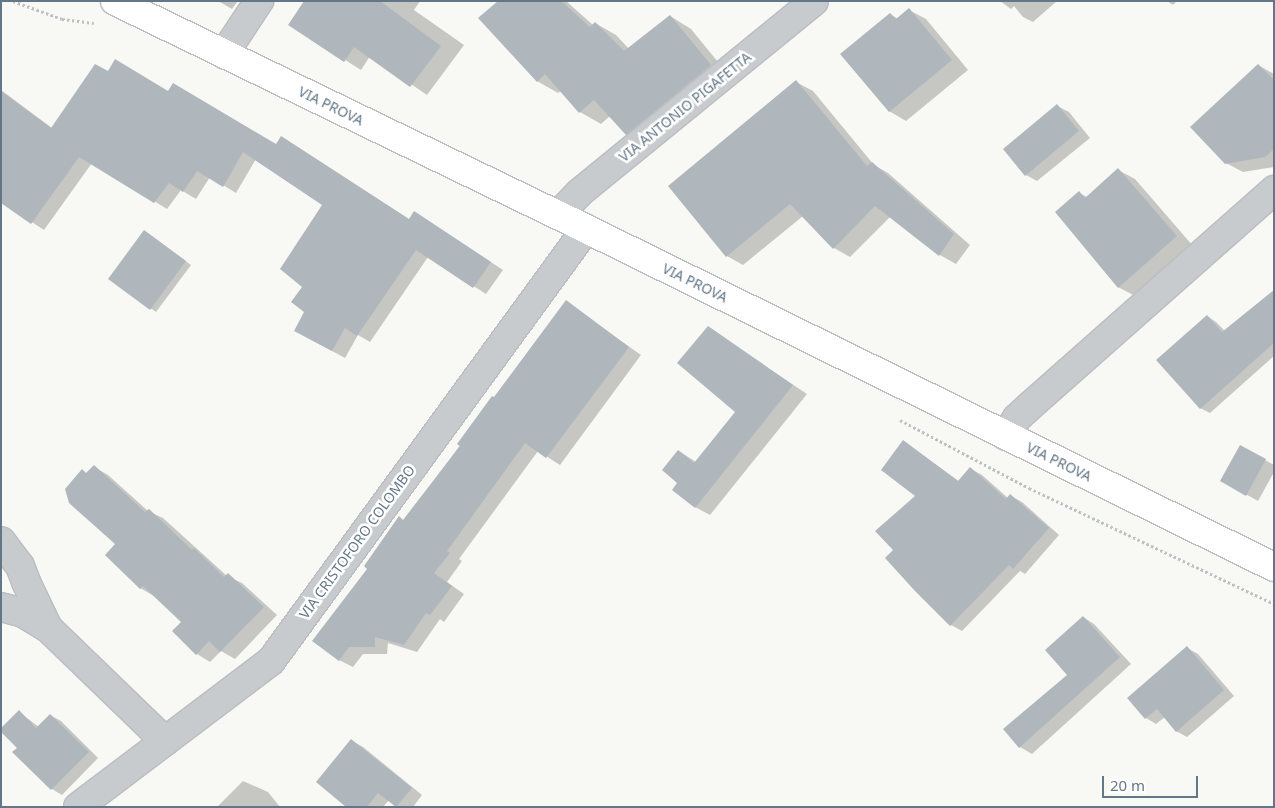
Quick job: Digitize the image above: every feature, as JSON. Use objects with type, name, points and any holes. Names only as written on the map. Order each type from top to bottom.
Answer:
[{"type":"main road","name":"VIA PROVA","points":[[115,1],[586,228],[1274,567]]},
{"type":"street","points":[[224,54],[259,1]]},
{"type":"street","name":"VIA ANTONIO PIGAFETTA","points":[[558,215],[586,187],[814,1]]},
{"type":"street","points":[[1006,436],[1018,418],[1030,406],[1274,190]]},
{"type":"street","name":"VIA CRISTOFORO COLOMBO","points":[[78,807],[271,661],[586,228]]},
{"type":"street","points":[[1,541],[20,566],[48,628]]},
{"type":"street","points":[[1,598],[13,584],[20,566]]},
{"type":"street","points":[[1,607],[23,613],[48,628],[165,741]]},
{"type":"building","points":[[304,1],[380,1],[441,46],[410,87],[354,47],[344,62],[288,25]]},
{"type":"building","points":[[498,1],[561,1],[590,27],[595,22],[624,51],[670,15],[711,65],[626,135],[594,100],[579,113],[545,74],[537,82],[478,18]]},
{"type":"building","points":[[909,8],[952,60],[889,112],[840,54],[890,13],[896,19]]},
{"type":"building","points":[[115,59],[168,91],[173,83],[276,144],[281,136],[409,219],[414,211],[491,262],[473,288],[416,250],[357,336],[345,328],[332,351],[294,331],[304,312],[291,302],[302,287],[280,269],[322,205],[243,152],[223,187],[197,171],[183,192],[169,183],[154,203],[79,157],[31,224],[1,203],[1,91],[51,128],[95,64],[108,71]]},
{"type":"building","points":[[1258,64],[1274,80],[1274,149],[1265,157],[1225,164],[1190,127]]},
{"type":"building","points":[[796,80],[867,166],[872,162],[954,234],[939,256],[875,206],[833,249],[790,204],[726,257],[668,186]]},
{"type":"building","points":[[1057,104],[1079,131],[1025,176],[1003,149]]},
{"type":"building","points":[[1118,168],[1177,236],[1118,288],[1055,212],[1079,191],[1085,198]]},
{"type":"building","points":[[144,230],[186,261],[150,310],[108,279]]},
{"type":"building","points":[[1274,290],[1274,343],[1200,409],[1156,360],[1207,315],[1222,332]]},
{"type":"building","points":[[566,300],[629,347],[546,458],[525,443],[447,551],[450,553],[434,573],[452,586],[430,615],[426,613],[404,645],[375,637],[375,647],[349,647],[339,661],[312,641],[367,569],[364,566],[399,516],[403,520],[460,446],[457,444],[492,396],[494,397]]},
{"type":"building","points":[[708,326],[793,385],[695,508],[672,490],[677,483],[662,470],[678,450],[694,463],[735,412],[677,363]]},
{"type":"building","points":[[903,440],[958,481],[970,467],[1006,499],[1010,494],[1049,528],[1013,569],[1009,565],[950,626],[885,558],[893,550],[875,531],[915,496],[881,470]]},
{"type":"building","points":[[1240,445],[1266,459],[1246,496],[1220,481]]},
{"type":"building","points":[[94,465],[145,512],[149,509],[192,550],[194,548],[224,577],[228,573],[264,607],[220,652],[209,641],[196,655],[172,631],[181,622],[143,586],[140,589],[105,555],[115,544],[69,503],[65,489],[82,469],[86,473]]},
{"type":"building","points":[[1083,616],[1120,657],[1019,748],[1003,729],[1067,675],[1045,650]]},
{"type":"building","points":[[1187,646],[1224,690],[1176,732],[1157,709],[1145,719],[1127,698]]},
{"type":"building","points":[[19,710],[36,728],[50,714],[89,752],[51,790],[12,752],[17,748],[1,732],[1,728]]},
{"type":"building","points":[[351,739],[412,788],[396,807],[378,793],[367,807],[346,807],[316,782]]}]
